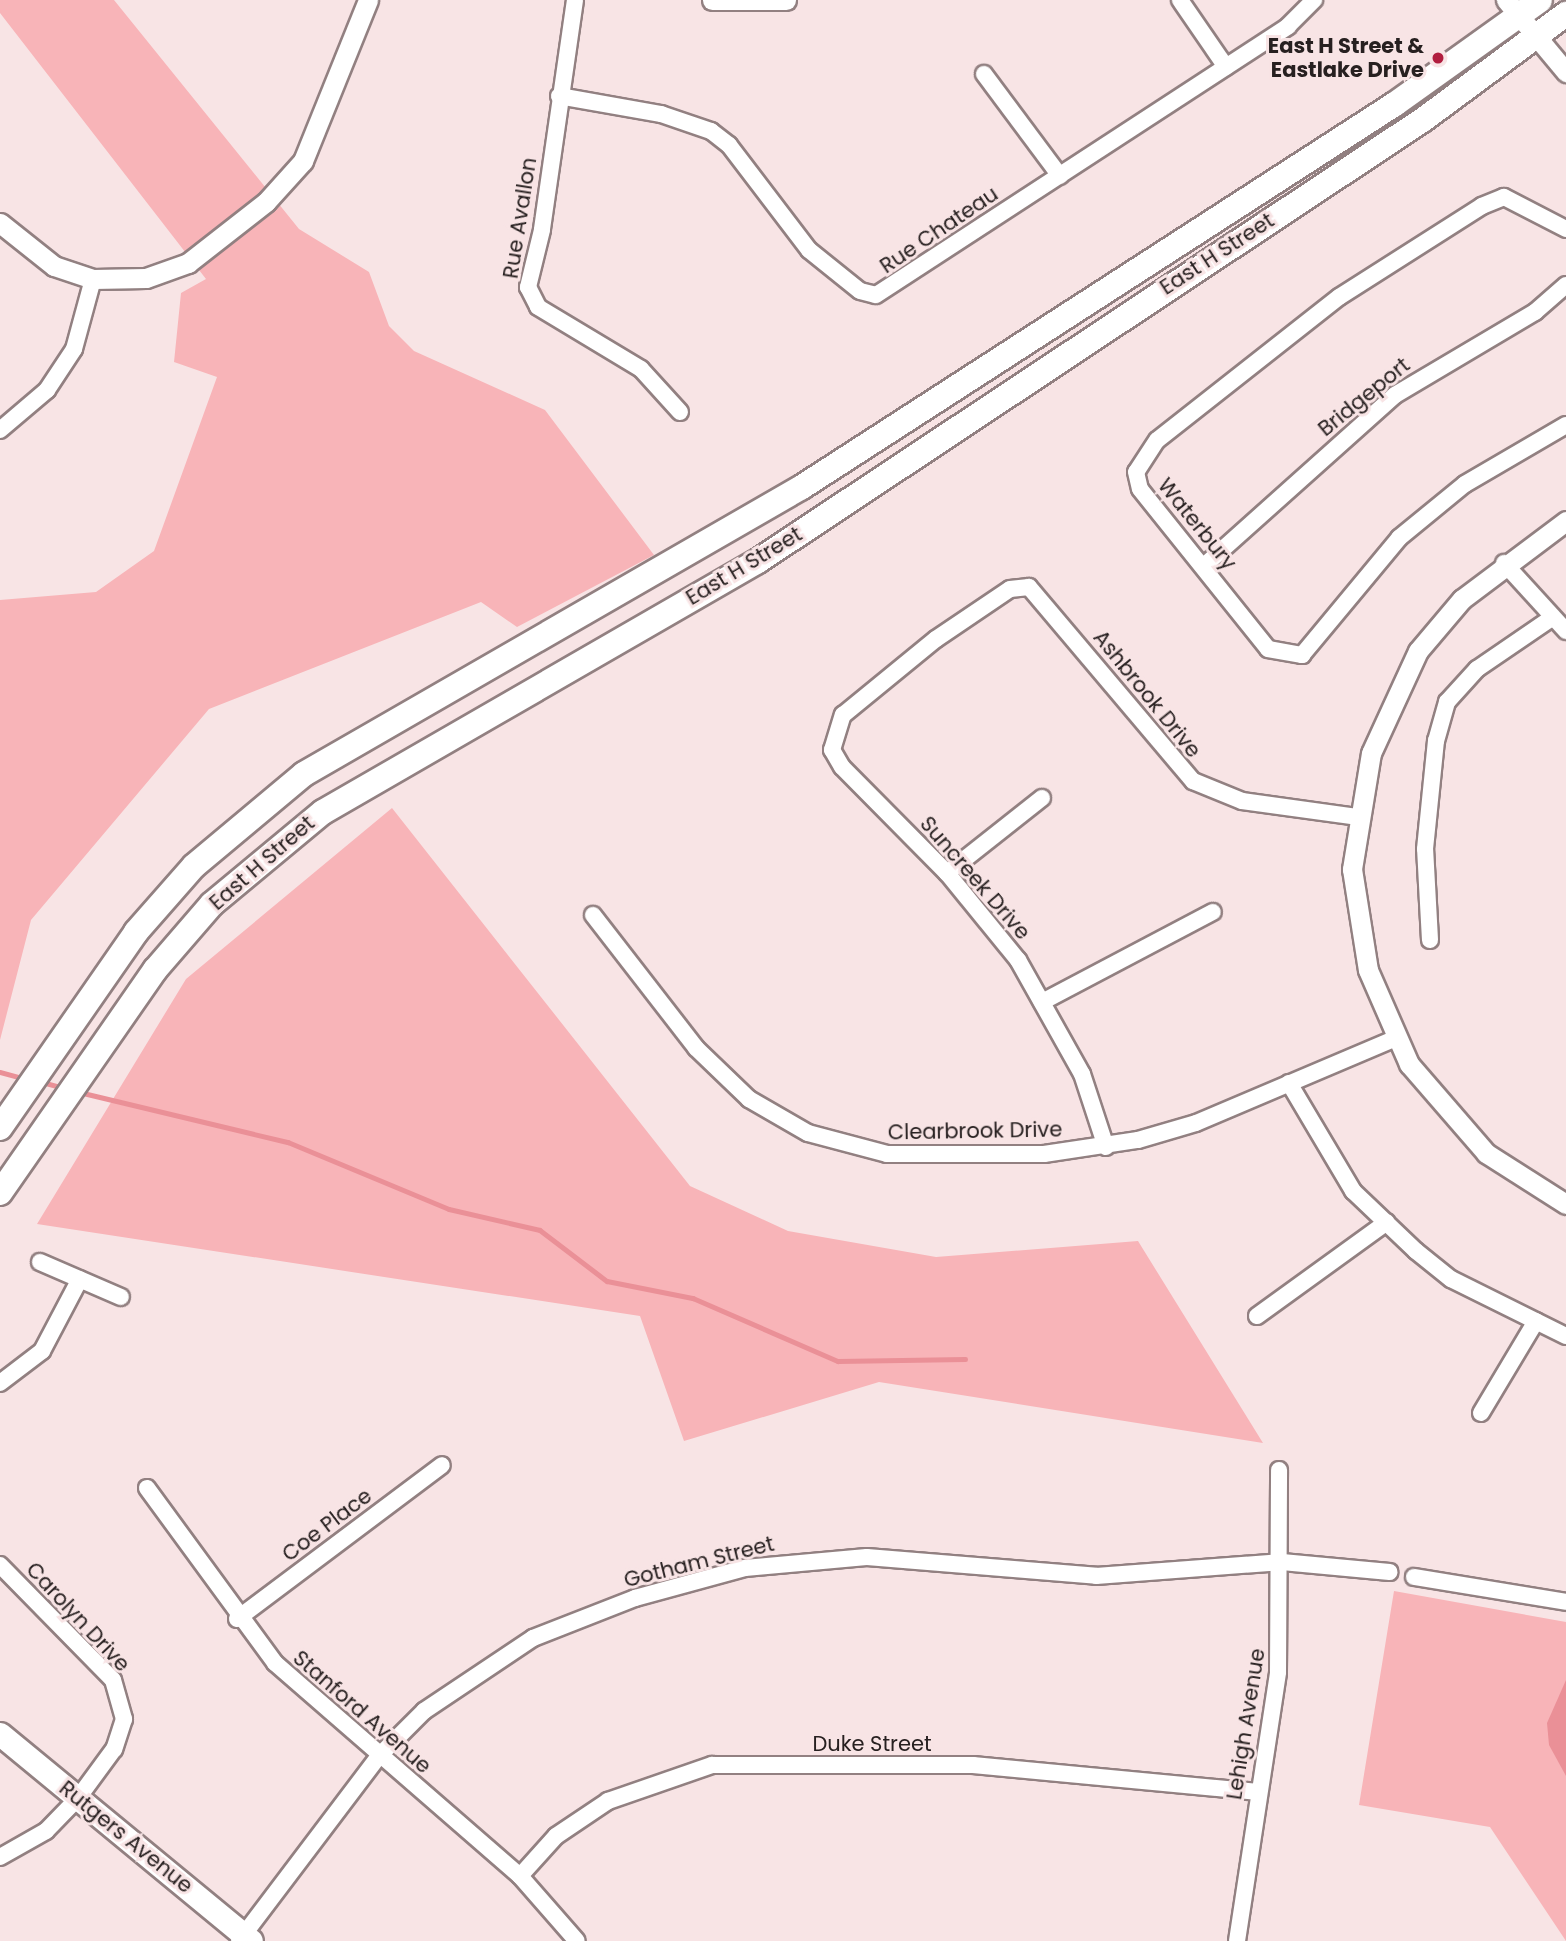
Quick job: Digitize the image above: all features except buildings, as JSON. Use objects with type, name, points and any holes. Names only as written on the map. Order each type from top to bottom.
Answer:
[{"type":"main road","name":"East H Street","points":[[0,1128],[136,932],[194,866],[304,774],[802,486],[1395,104],[1513,8],[1539,0]]},
{"type":"main road","name":"East H Street","points":[[0,1194],[155,970],[212,904],[312,820],[758,561],[1536,37],[1566,14]]},
{"type":"main road","name":"Rutgers Avenue","points":[[0,1734],[245,1939]]},
{"type":"street","points":[[0,223],[54,266],[93,279],[128,280],[176,269],[276,193],[316,139],[368,0]]},
{"type":"street","name":"Rue Avallon","points":[[575,0],[528,287],[538,307],[641,369],[680,412]]},
{"type":"street","points":[[712,0],[786,0]]},
{"type":"street","points":[[1180,0],[1226,66]]},
{"type":"street","name":"Rue Chateau","points":[[559,96],[661,114],[711,131],[729,145],[808,250],[850,285],[876,295],[1288,26],[1314,0]]},
{"type":"street","points":[[1513,8],[1566,72]]},
{"type":"street","points":[[984,74],[1060,176]]},
{"type":"street","name":"Waterbury","points":[[1566,229],[1504,197],[1482,206],[1342,294],[1157,440],[1139,460],[1140,489],[1205,565],[1268,649],[1302,655],[1399,538],[1465,484],[1566,425]]},
{"type":"street","points":[[0,430],[47,390],[74,349],[93,279]]},
{"type":"street","name":"Bridgeport","points":[[1205,565],[1395,395],[1535,312],[1566,285]]},
{"type":"street","points":[[1566,521],[1504,563],[1418,652],[1371,753],[1357,817],[1352,869],[1357,920],[1394,1039],[1464,1133],[1509,1171],[1566,1204]]},
{"type":"street","points":[[1504,563],[1550,619],[1566,631]]},
{"type":"street","name":"Ashbrook Drive","points":[[842,767],[832,750],[834,729],[850,709],[936,639],[1010,589],[1029,587],[1044,597],[1193,781],[1242,801],[1357,817]]},
{"type":"street","points":[[1430,940],[1425,849],[1436,741],[1447,702],[1477,669],[1550,619]]},
{"type":"street","name":"Suncreek Drive","points":[[842,767],[947,873],[1018,960],[1082,1074],[1106,1147]]},
{"type":"street","points":[[947,873],[1042,798]]},
{"type":"street","points":[[1042,1002],[1213,912]]},
{"type":"street","name":"Clearbrook Drive","points":[[593,915],[711,1065],[749,1099],[808,1133],[910,1156],[1106,1147],[1196,1124],[1394,1039]]},
{"type":"street","points":[[1289,1083],[1353,1191],[1451,1279],[1566,1336]]},
{"type":"street","points":[[1256,1316],[1387,1222]]},
{"type":"street","points":[[40,1262],[121,1297]]},
{"type":"street","points":[[0,1383],[43,1351],[80,1279]]},
{"type":"street","points":[[1481,1413],[1536,1321]]},
{"type":"street","name":"Coe Place","points":[[236,1619],[442,1465]]},
{"type":"street","name":"Lehigh Avenue","points":[[1237,1941],[1256,1791],[1278,1672],[1282,1562],[1279,1470]]},
{"type":"street","name":"Stanford Avenue","points":[[147,1488],[236,1619],[378,1757],[520,1876],[577,1941]]},
{"type":"street","name":"Gotham Street","points":[[245,1939],[378,1757],[424,1711],[533,1638],[635,1598],[745,1568],[906,1557],[1126,1576],[1282,1562],[1390,1572]]},
{"type":"street","name":"Carolyn Drive","points":[[0,1565],[113,1680],[122,1699],[120,1740],[78,1798],[46,1830],[0,1857]]},
{"type":"street","points":[[1414,1577],[1566,1602]]},
{"type":"street","name":"Duke Street","points":[[520,1876],[556,1836],[608,1801],[712,1765],[973,1765],[1256,1791]]},
{"type":"shaded area","points":[[0,0],[114,0],[299,229],[369,272],[389,326],[414,351],[545,410],[654,555],[517,627],[481,602],[209,709],[31,920],[0,1040],[0,600],[96,592],[154,551],[217,377],[174,362],[181,293],[206,279],[0,13]]},
{"type":"shaded area","points":[[392,808],[690,1186],[788,1231],[936,1257],[1138,1241],[1263,1443],[879,1382],[684,1441],[640,1316],[37,1224],[186,979]]},
{"type":"shaded area","points":[[1394,1591],[1566,1622],[1566,1941],[1490,1827],[1359,1805]]},
{"type":"shaded area","points":[[1566,1680],[1566,1776],[1549,1745],[1547,1723]]},
{"type":"waterway","points":[[0,1072],[23,1078]]},
{"type":"waterway","points":[[42,1082],[61,1087]]},
{"type":"waterway","points":[[79,1092],[288,1142],[449,1209],[540,1230],[607,1281],[693,1298],[838,1361],[965,1359]]},
{"type":"place","name":"East H Street & Eastlake Drive","points":[[1438,58]]}]
